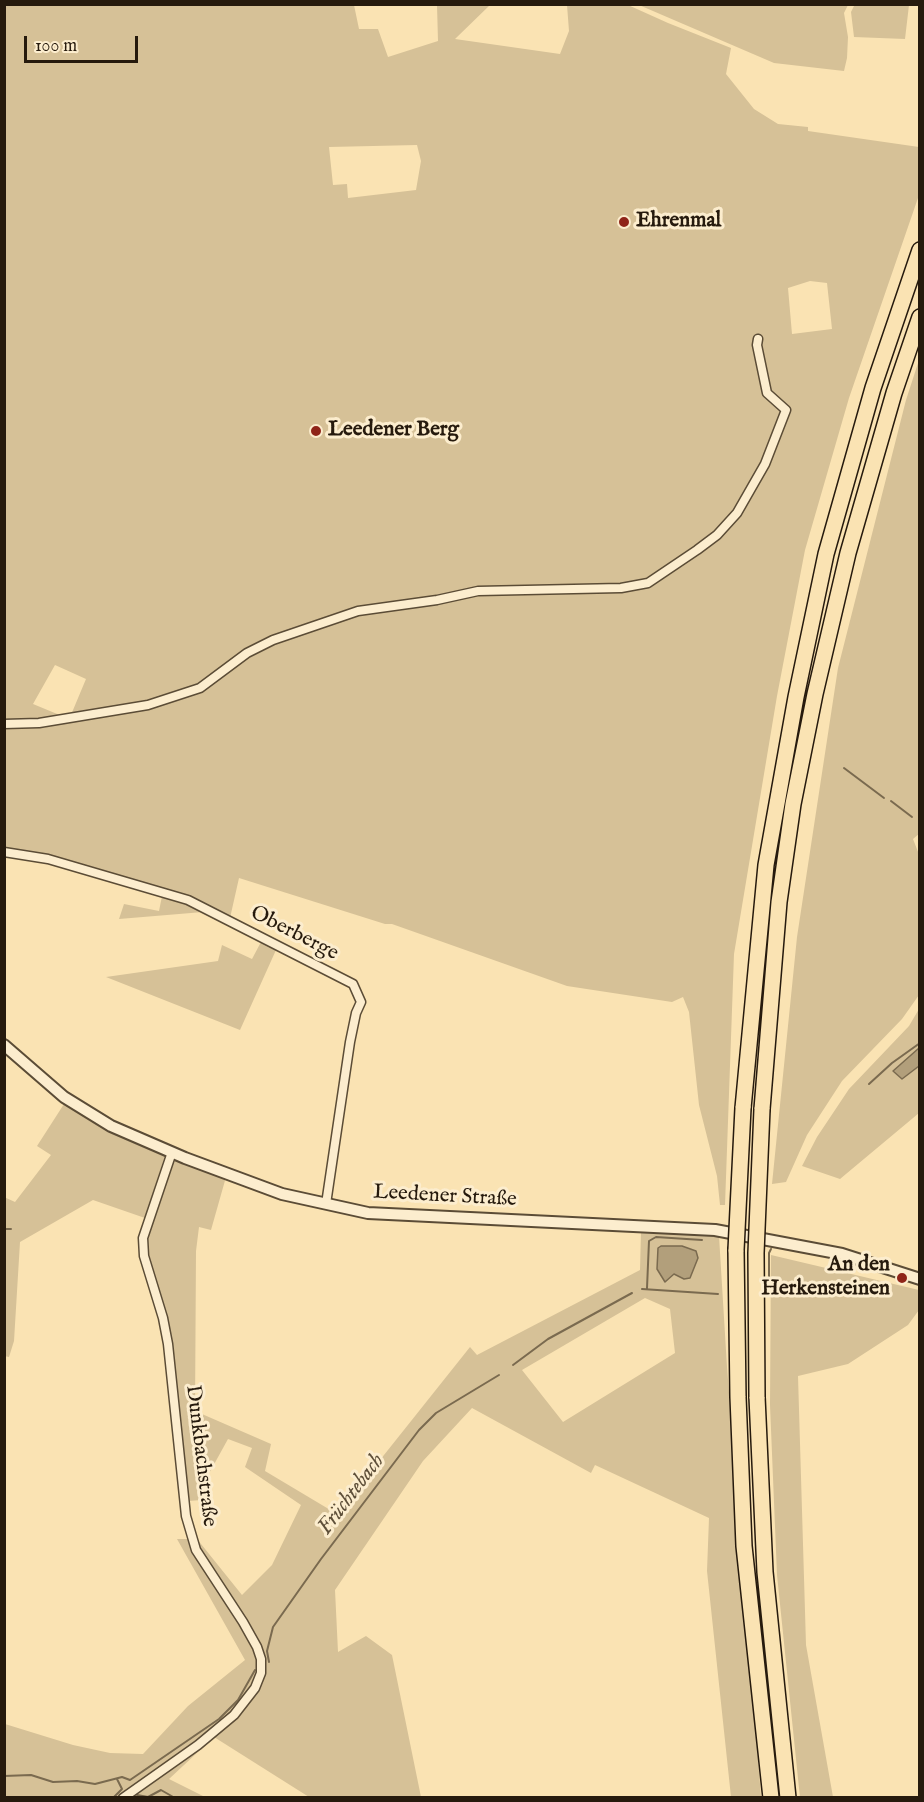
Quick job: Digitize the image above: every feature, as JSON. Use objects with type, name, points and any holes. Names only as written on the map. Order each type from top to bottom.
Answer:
[{"type":"highway","points":[[771,1797],[744,1546],[738,1397],[736,1250],[743,1108],[766,865],[796,697],[826,554],[873,388],[920,250]]},
{"type":"highway","points":[[788,1797],[765,1572],[757,1397],[756,1253],[762,1109],[780,902],[793,804],[815,694],[848,553],[894,393],[920,317]]},
{"type":"street","points":[[4,724],[39,723],[148,705],[200,688],[247,653],[273,640],[358,611],[437,600],[478,591],[621,588],[648,583],[717,535],[737,513],[765,464],[786,410],[767,393],[757,345],[758,339]]},
{"type":"street","name":"Oberberge","points":[[4,852],[48,859],[188,900],[353,984],[361,1002],[356,1013],[350,1042],[326,1204]]},
{"type":"street","name":"Leedener Straße","points":[[4,1045],[64,1097],[111,1126],[282,1194],[368,1213],[715,1230],[842,1254],[920,1279]]},
{"type":"street","name":"Dunkbachstraße","points":[[123,1797],[198,1745],[234,1715],[255,1688],[261,1673],[261,1659],[257,1647],[196,1550],[186,1516],[168,1344],[163,1318],[144,1256],[143,1238],[172,1152]]},
{"type":"shaded area","points":[[855,4],[909,5],[905,39],[854,37],[851,12]]},
{"type":"shaded area","points":[[5,5],[354,5],[359,29],[378,29],[388,57],[438,41],[437,5],[490,5],[455,39],[560,54],[569,31],[567,5],[628,5],[731,48],[726,74],[754,109],[778,124],[808,127],[808,131],[919,147],[919,195],[849,398],[805,550],[777,696],[734,954],[725,1205],[720,1205],[717,1176],[699,1105],[689,1012],[683,997],[672,1002],[567,986],[392,924],[385,924],[239,878],[230,918],[181,894],[5,848],[5,728],[43,728],[68,722],[86,679],[55,665],[33,704],[62,716],[42,720],[5,721]],"holes":[[[417,145],[421,161],[416,190],[348,198],[347,184],[333,185],[329,147]],[[810,281],[827,283],[832,329],[792,334],[788,288]]]},
{"type":"shaded area","points":[[639,5],[848,5],[844,13],[848,37],[844,71],[774,63]]},
{"type":"shaded area","points":[[919,360],[920,833],[913,839],[920,857],[919,995],[902,1019],[842,1081],[807,1135],[786,1182],[772,1184],[797,937],[838,668],[906,400]]},
{"type":"shaded area","points":[[162,896],[203,912],[119,919],[124,904],[159,911]]},
{"type":"shaded area","points":[[261,942],[276,950],[240,1030],[106,977],[218,961],[222,945],[252,959]]},
{"type":"shaded area","points":[[919,1009],[919,1113],[840,1179],[802,1166],[817,1137],[849,1089],[909,1026]]},
{"type":"shaded area","points":[[919,1048],[919,1066],[902,1079],[893,1071]]},
{"type":"shaded area","points":[[64,1104],[104,1127],[165,1155],[145,1218],[93,1200],[20,1242],[14,1341],[9,1357],[4,1356],[4,1197],[15,1202],[51,1155],[37,1146]]},
{"type":"shaded area","points":[[173,1160],[226,1177],[211,1230],[199,1227],[196,1251],[195,1411],[271,1444],[265,1471],[337,1514],[470,1347],[477,1355],[640,1270],[641,1231],[719,1236],[727,1367],[761,1797],[731,1797],[707,1571],[709,1518],[595,1465],[591,1473],[472,1408],[423,1461],[335,1590],[338,1652],[366,1636],[392,1655],[421,1797],[309,1797],[214,1737],[169,1779],[205,1797],[5,1798],[5,1724],[73,1745],[110,1753],[143,1754],[188,1706],[245,1660],[177,1539],[197,1539],[242,1595],[272,1565],[301,1505],[245,1467],[252,1448],[228,1439],[201,1488],[202,1500],[188,1501],[166,1311],[148,1254],[147,1239]],"holes":[[[645,1298],[670,1309],[675,1353],[563,1422],[522,1370]]]},
{"type":"shaded area","points":[[682,1246],[696,1251],[698,1258],[690,1278],[684,1279],[674,1274],[665,1282],[657,1269],[658,1248]]},
{"type":"shaded area","points":[[771,1255],[919,1290],[919,1310],[908,1325],[848,1364],[798,1376],[806,1645],[833,1797],[800,1797],[777,1575],[770,1405]]},
{"type":"waterway","points":[[844,768],[884,798]]},
{"type":"waterway","points":[[891,801],[912,817]]},
{"type":"waterway","points":[[869,1084],[892,1063],[920,1043]]},
{"type":"waterway","points":[[4,1229],[11,1229]]},
{"type":"waterway","points":[[647,1288],[649,1241],[656,1237],[702,1240]]},
{"type":"waterway","name":"Früchtebach","points":[[765,1291],[769,1285],[771,1249]]},
{"type":"waterway","name":"Früchtebach","points":[[642,1289],[718,1294]]},
{"type":"waterway","name":"Früchtebach","points":[[513,1365],[548,1339],[632,1293]]},
{"type":"waterway","name":"Früchtebach","points":[[269,1662],[267,1651],[273,1627],[321,1559],[419,1430],[436,1413],[499,1375]]},
{"type":"waterway","name":"Früchtebach","points":[[4,1776],[31,1775],[53,1782],[77,1781],[95,1784],[122,1777],[130,1780],[219,1719],[238,1700],[255,1670]]},
{"type":"waterway","points":[[113,1798],[122,1789],[117,1779]]},
{"type":"waterway","points":[[137,1795],[148,1797],[161,1790],[175,1798]]},
{"type":"place","name":"Ehrenmal","points":[[624,222]]},
{"type":"place","name":"Leedener Berg","points":[[316,431]]},
{"type":"place","name":"An den Herkensteinen","points":[[902,1278]]}]
